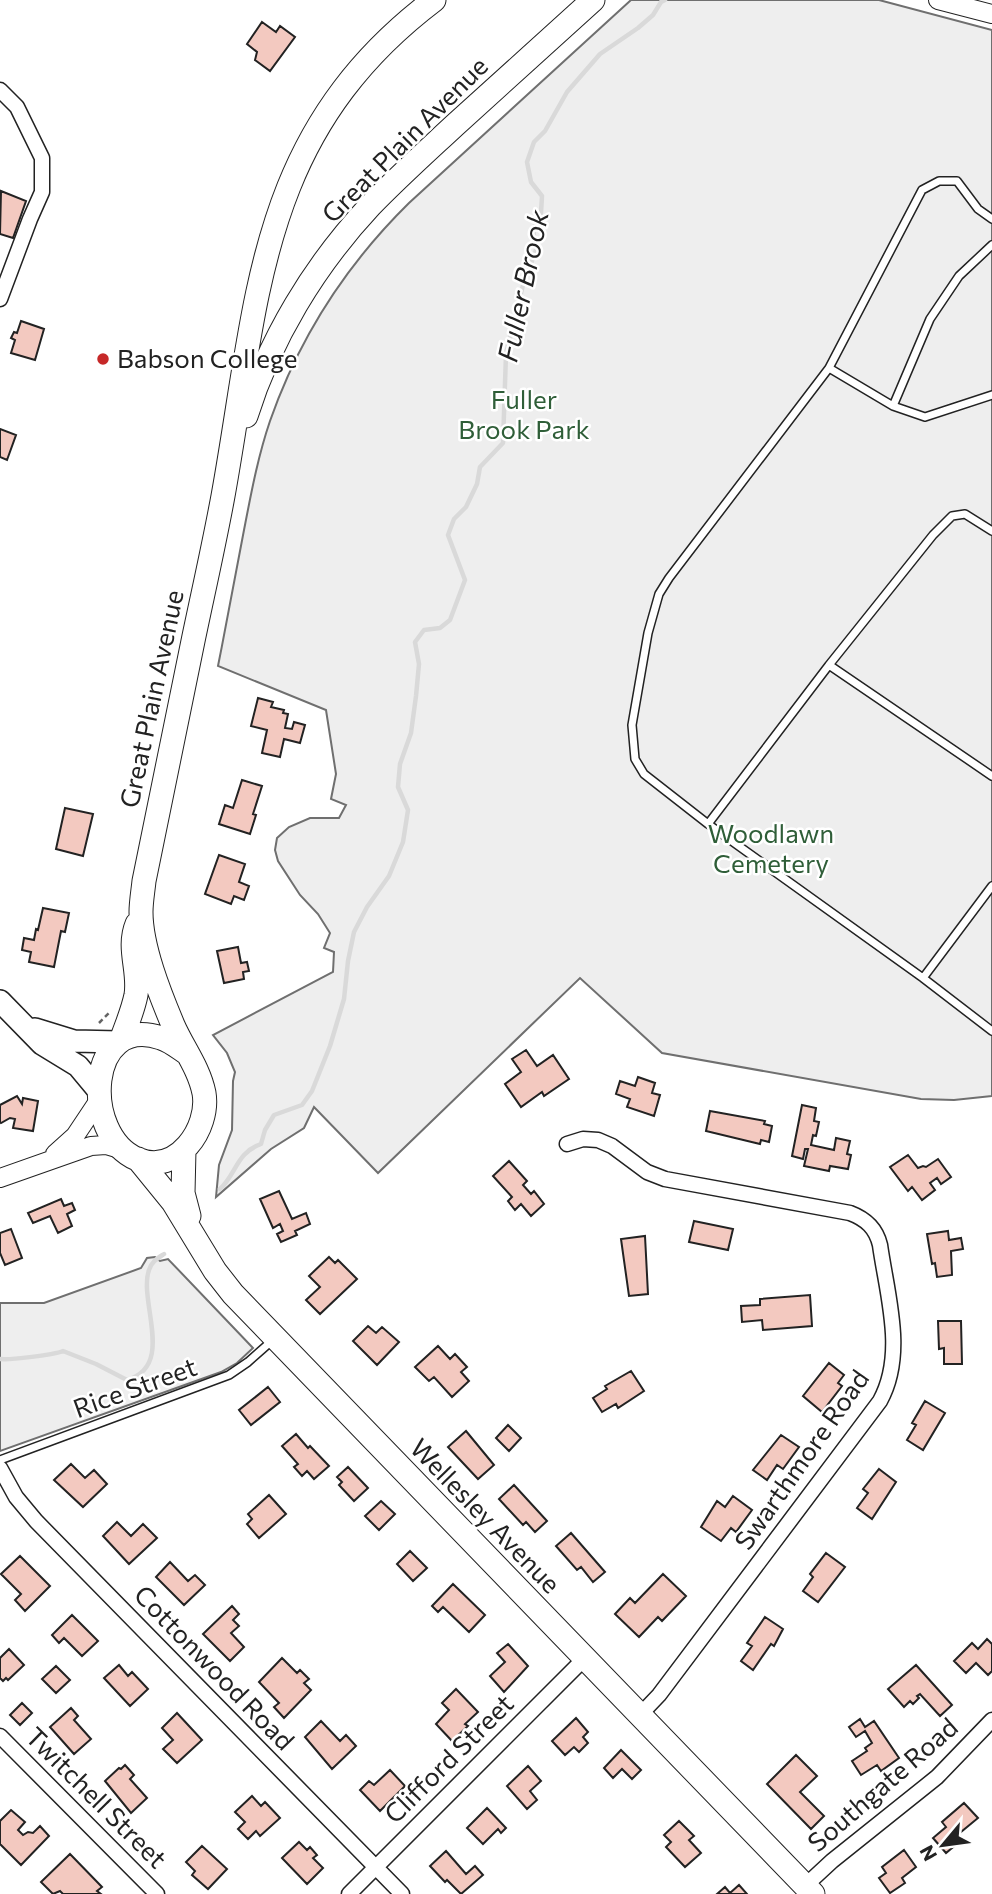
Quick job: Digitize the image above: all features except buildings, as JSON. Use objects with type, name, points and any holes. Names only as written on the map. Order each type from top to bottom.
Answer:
[{"type":"main road","name":"Great Plain Avenue","points":[[120,1040],[136,994],[132,954],[134,933],[141,914],[144,881],[223,496],[242,370],[275,219],[292,174],[320,124],[355,75],[397,30],[434,0]]},
{"type":"main road","name":"Great Plain Avenue","points":[[223,496],[252,398],[269,354],[301,297],[342,239],[397,179],[593,0]]},
{"type":"main road","name":"Great Plain Avenue","points":[[141,914],[158,985],[188,1055]]},
{"type":"main road","points":[[0,1001],[22,1024],[42,1044],[78,1066],[98,1095],[107,1126],[117,1142],[132,1155],[162,1160],[184,1150],[198,1133],[204,1113],[204,1093],[188,1055],[168,1041],[133,1035],[120,1040],[74,1041],[22,1024]]},
{"type":"main road","points":[[98,1095],[109,1052],[120,1040]]},
{"type":"main road","points":[[184,1150],[183,1193],[195,1236]]},
{"type":"main road","name":"Wellesley Avenue","points":[[132,1155],[173,1202],[220,1278],[274,1338],[809,1890]]},
{"type":"street","points":[[939,0],[991,11]]},
{"type":"street","points":[[0,90],[17,107],[42,158],[42,192],[0,299]]},
{"type":"street","points":[[43,1163],[75,1136],[98,1095]]},
{"type":"street","name":"Swarthmore Road","points":[[567,1144],[583,1139],[598,1140],[612,1146],[647,1172],[665,1179],[850,1213],[864,1219],[875,1231],[880,1245],[894,1340],[892,1373],[880,1401],[659,1695],[639,1716]]},
{"type":"street","points":[[0,1178],[91,1146],[106,1145],[132,1155]]},
{"type":"street","name":"Cottonwood Road","points":[[0,1468],[9,1487],[36,1521],[402,1894]]},
{"type":"street","name":"Clifford Street","points":[[349,1894],[584,1659]]},
{"type":"street","name":"Southgate Road","points":[[809,1890],[832,1861],[930,1783],[992,1720]]},
{"type":"street","name":"Twitchell Street","points":[[0,1735],[157,1894]]},
{"type":"lane","points":[[992,219],[978,209],[957,181],[939,181],[922,190],[828,368],[668,578],[659,594],[648,633],[632,725],[635,759],[644,774],[708,824],[923,978],[992,1031]]},
{"type":"lane","points":[[892,406],[930,318],[959,276],[992,245]]},
{"type":"lane","points":[[828,368],[892,406],[925,417],[992,395]]},
{"type":"lane","points":[[708,824],[829,665],[933,535],[952,516],[965,514],[992,531]]},
{"type":"lane","points":[[829,665],[992,775]]},
{"type":"lane","points":[[923,978],[992,886]]},
{"type":"lane","name":"Rice Street","points":[[0,1460],[229,1375],[274,1338]]},
{"type":"path","points":[[85,1040],[85,1030],[95,1026],[110,1012]]},
{"type":"green space","points":[[631,0],[879,0],[992,30],[992,1096],[954,1100],[921,1099],[662,1053],[580,978],[378,1173],[314,1107],[304,1128],[271,1149],[216,1197],[219,1165],[232,1130],[235,1072],[227,1053],[213,1035],[333,972],[334,952],[324,948],[330,933],[278,861],[275,850],[277,838],[289,827],[310,818],[339,818],[346,805],[331,799],[336,774],[326,710],[218,666],[252,489],[270,421],[310,332],[345,277],[386,227]]},
{"type":"green space","points":[[155,1257],[160,1261],[168,1259],[253,1348],[237,1363],[221,1372],[0,1451],[0,1303],[44,1303],[141,1268],[147,1258]]},
{"type":"waterway","name":"Fuller Brook","points":[[220,1189],[246,1153],[261,1144],[274,1115],[302,1105],[312,1091],[330,1046],[344,999],[354,932],[367,907],[389,876],[403,842],[408,810],[398,787],[400,764],[411,733],[416,696],[419,664],[415,642],[424,630],[440,628],[450,620],[465,580],[448,535],[454,519],[466,507],[477,484],[480,467],[503,443],[506,354],[523,285],[536,250],[533,229],[541,213],[542,196],[531,182],[527,162],[534,142],[545,131],[567,92],[600,54],[638,28],[665,0]]},
{"type":"waterway","name":"Fuller Brook","points":[[0,1359],[63,1351],[127,1380],[142,1373],[150,1361],[153,1347],[147,1283],[149,1270],[153,1262],[164,1254]]},
{"type":"place","name":"Babson College","points":[[103,359]]},
{"type":"park label","name":"Fuller Brook Park","points":[[524,415]]},
{"type":"park label","name":"Woodlawn Cemetery","points":[[771,849]]}]
